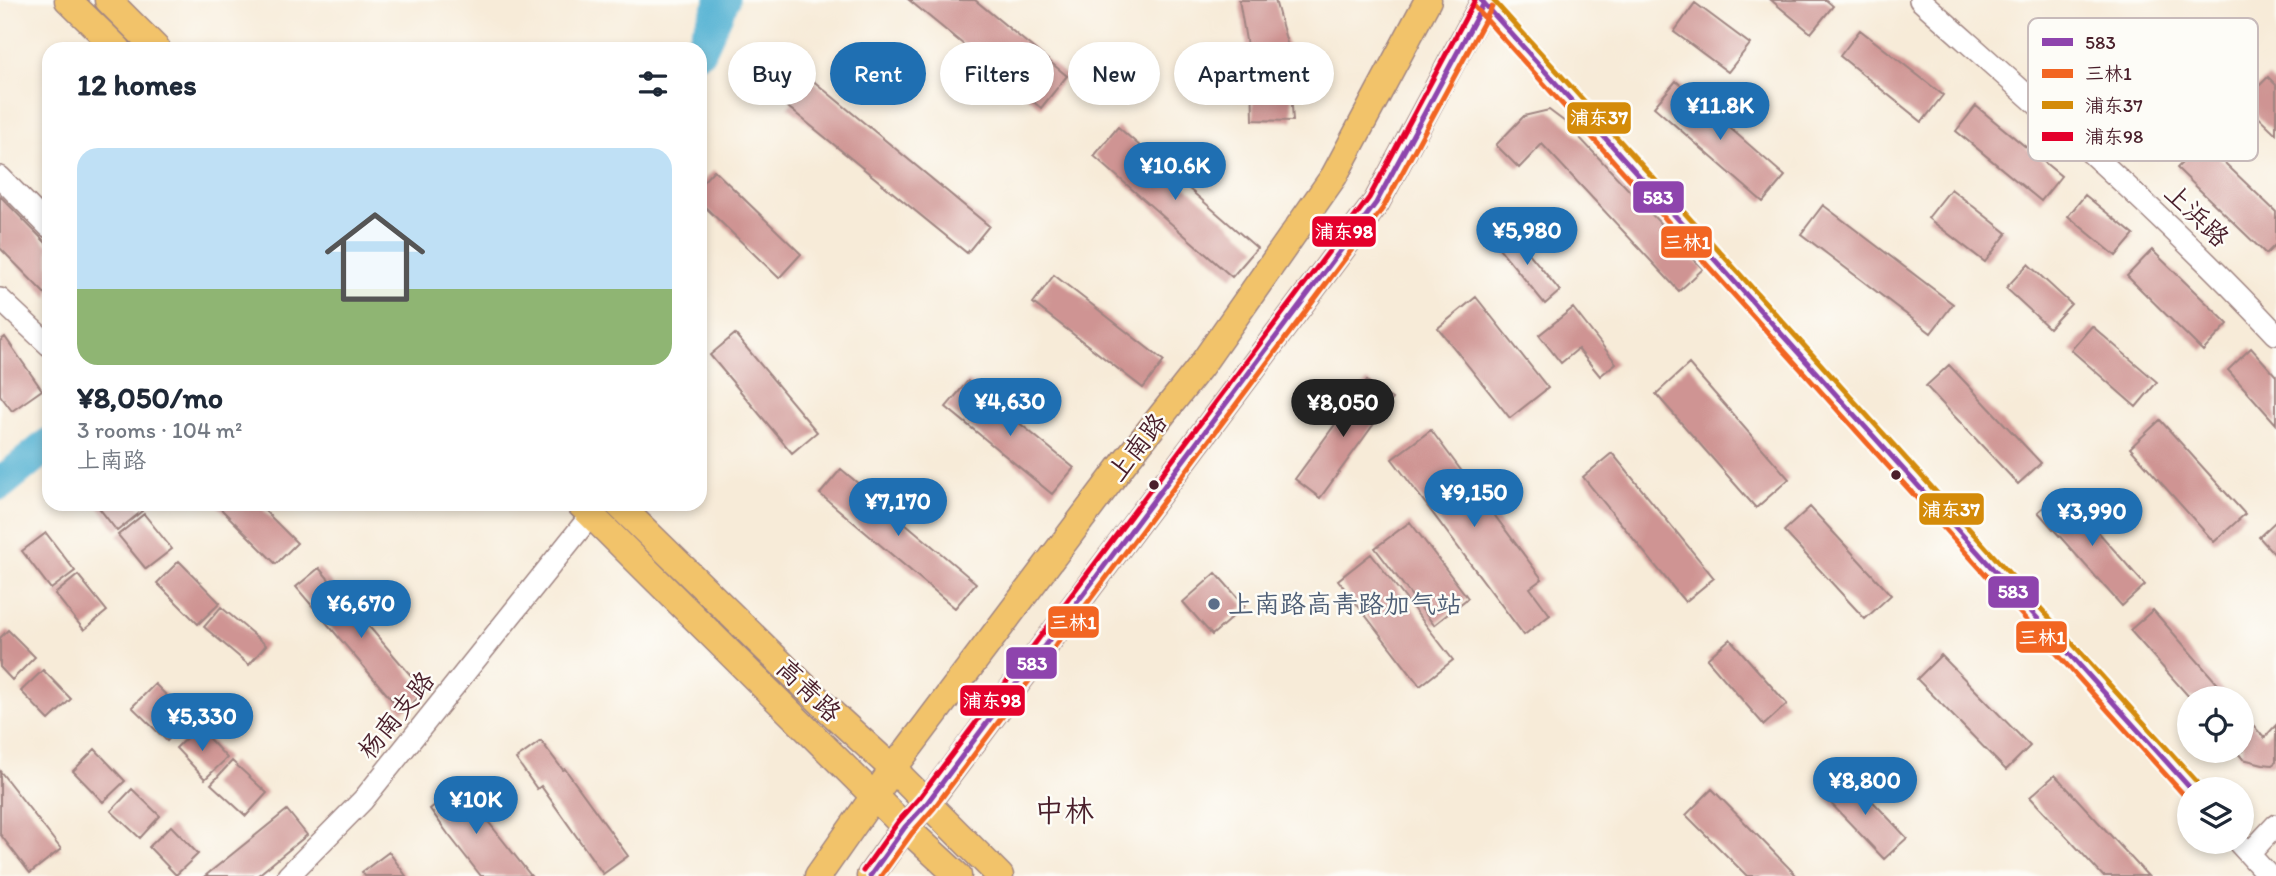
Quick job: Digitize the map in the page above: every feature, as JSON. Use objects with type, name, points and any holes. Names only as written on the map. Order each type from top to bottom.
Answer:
[{"type":"main road","points":[[68,0],[111,42]]},
{"type":"main road","points":[[108,0],[150,42]]},
{"type":"main road","name":"上南路","points":[[818,876],[893,768],[1123,464],[1200,367],[1334,176],[1428,0]]},
{"type":"main road","name":"上南路","points":[[870,876],[1376,203],[1483,1]]},
{"type":"main road","name":"高青路","points":[[587,511],[905,827],[958,876]]},
{"type":"main road","name":"高青路","points":[[625,511],[835,716],[893,768],[1000,876]]},
{"type":"street","name":"上浜路","points":[[1920,0],[2028,98]]},
{"type":"street","points":[[1483,1],[2180,777]]},
{"type":"street","name":"上浜路","points":[[2098,161],[2276,334]]},
{"type":"street","points":[[0,177],[42,219]]},
{"type":"street","points":[[0,299],[42,338]]},
{"type":"street","name":"杨南支路","points":[[288,876],[363,800],[585,511]]},
{"type":"street","points":[[2254,841],[2276,825]]},
{"type":"street","points":[[2249,854],[2269,876]]},
{"type":"building","points":[[909,0],[975,0],[1026,42],[960,42]]},
{"type":"building","points":[[1239,0],[1275,0],[1287,42],[1246,42]]},
{"type":"building","points":[[1771,0],[1826,0],[1833,6],[1811,33]]},
{"type":"building","points":[[1695,3],[1750,44],[1728,72],[1674,32]]},
{"type":"building","points":[[1860,30],[1943,95],[1922,122],[1840,56]]},
{"type":"building","points":[[1054,65],[1067,76],[1054,92]]},
{"type":"building","points":[[2268,77],[2276,85],[2276,134],[2258,117],[2258,87]]},
{"type":"building","points":[[1676,81],[1785,176],[1763,202],[1654,107]]},
{"type":"building","points":[[816,83],[830,95],[830,105],[842,105],[989,226],[967,253],[788,107],[816,105]]},
{"type":"building","points":[[1253,105],[1292,105],[1293,121],[1253,120]]},
{"type":"building","points":[[1976,106],[2028,149],[2028,161],[2043,161],[2061,176],[2041,201],[1956,131]]},
{"type":"building","points":[[1549,110],[1565,122],[1703,269],[1679,291],[1542,144],[1519,168],[1496,145],[1524,116]]},
{"type":"building","points":[[1118,127],[1257,248],[1232,277],[1094,156]]},
{"type":"building","points":[[2184,161],[2223,161],[2276,212],[2276,244],[2266,254],[2177,168]]},
{"type":"building","points":[[714,170],[801,254],[779,278],[707,209],[707,178]]},
{"type":"building","points":[[1951,189],[2007,233],[1985,262],[1928,218]]},
{"type":"building","points":[[2085,195],[2134,235],[2116,256],[2068,216]]},
{"type":"building","points":[[0,196],[42,239],[42,291],[0,248]]},
{"type":"building","points":[[1823,205],[1953,304],[1931,333],[1801,234]]},
{"type":"building","points":[[1510,230],[1560,291],[1545,304],[1495,243]]},
{"type":"building","points":[[2152,250],[2228,324],[2203,351],[2127,276]]},
{"type":"building","points":[[2028,264],[2071,304],[2049,328],[2006,288]]},
{"type":"building","points":[[1054,275],[1164,361],[1143,388],[1033,303]]},
{"type":"building","points":[[1476,297],[1548,388],[1510,418],[1438,328]]},
{"type":"building","points":[[1573,308],[1616,363],[1600,376],[1578,349],[1561,363],[1539,335]]},
{"type":"building","points":[[2092,326],[2157,382],[2136,407],[2071,350]]},
{"type":"building","points":[[735,334],[817,432],[792,453],[710,355]]},
{"type":"building","points":[[5,337],[42,390],[12,411],[0,395],[0,341]]},
{"type":"building","points":[[2251,348],[2276,376],[2276,424],[2228,370]]},
{"type":"building","points":[[1689,364],[1789,479],[1756,508],[1656,394]]},
{"type":"building","points":[[1949,365],[2041,463],[2018,484],[1926,386]]},
{"type":"building","points":[[968,381],[1074,468],[1052,494],[946,407]]},
{"type":"building","points":[[1367,381],[1392,399],[1320,498],[1295,479]]},
{"type":"building","points":[[2160,420],[2245,514],[2214,542],[2130,448]]},
{"type":"building","points":[[1431,430],[1542,579],[1530,588],[1550,615],[1524,635],[1392,459]]},
{"type":"building","points":[[1612,453],[1714,578],[1685,602],[1583,477]]},
{"type":"building","points":[[841,469],[976,583],[955,608],[820,494]]},
{"type":"building","points":[[2062,491],[2145,585],[2122,606],[2038,512]]},
{"type":"building","points":[[1810,507],[1891,595],[1865,619],[1784,531]]},
{"type":"building","points":[[101,511],[142,511],[117,531]]},
{"type":"building","points":[[223,511],[265,511],[297,543],[276,564]]},
{"type":"building","points":[[144,514],[172,549],[146,569],[118,535]]},
{"type":"building","points":[[2276,521],[2276,556],[2259,537]]},
{"type":"building","points":[[1410,522],[1468,598],[1434,625],[1375,548]]},
{"type":"building","points":[[46,533],[75,571],[51,589],[22,551]]},
{"type":"building","points":[[1371,554],[1453,660],[1420,686],[1338,580]]},
{"type":"building","points":[[179,561],[220,603],[198,624],[157,583]]},
{"type":"building","points":[[319,568],[425,692],[402,712],[296,587]]},
{"type":"building","name":"上南路高青路加气站","points":[[1216,573],[1245,606],[1212,635],[1183,602]]},
{"type":"building","points":[[78,575],[107,611],[84,630],[55,594]]},
{"type":"building","points":[[221,607],[266,645],[249,665],[204,627]]},
{"type":"building","points":[[2153,610],[2220,686],[2179,686],[2130,630]]},
{"type":"building","points":[[8,630],[35,657],[12,680],[0,667],[0,638]]},
{"type":"building","points":[[1730,639],[1787,704],[1764,725],[1707,659]]},
{"type":"building","points":[[1941,655],[2030,746],[2006,770],[1917,679]]},
{"type":"building","points":[[43,670],[71,699],[49,720],[21,691]]},
{"type":"building","points":[[155,684],[189,718],[167,741],[132,707]]},
{"type":"building","points":[[2276,725],[2276,762],[2272,765],[2254,762],[2254,726],[2264,738]]},
{"type":"building","points":[[198,727],[227,758],[205,779],[176,748]]},
{"type":"building","points":[[541,741],[563,770],[565,769],[628,856],[603,874],[541,786],[537,789],[516,759]]},
{"type":"building","points":[[95,749],[125,781],[103,802],[73,771]]},
{"type":"building","points":[[232,761],[267,793],[246,816],[211,784]]},
{"type":"building","points":[[0,771],[61,849],[30,873],[0,834]]},
{"type":"building","points":[[1847,774],[1907,838],[1884,859],[1824,796]]},
{"type":"building","points":[[2055,775],[2148,876],[2103,876],[2030,797]]},
{"type":"building","points":[[460,785],[531,876],[481,876],[448,834],[430,809]]},
{"type":"building","points":[[132,789],[160,816],[140,838],[111,811]]},
{"type":"building","points":[[1712,789],[1797,876],[1747,876],[1686,815]]},
{"type":"building","points":[[287,810],[307,835],[257,876],[205,876]]},
{"type":"building","points":[[171,826],[198,854],[176,875],[149,847]]},
{"type":"building","points":[[389,852],[406,876],[365,876],[362,872]]},
{"type":"waterway","points":[[704,42],[723,0]]},
{"type":"waterway","points":[[0,484],[42,450]]},
{"type":"transit line","name":"浦东98","points":[[863,871],[1369,198],[1475,0]]},
{"type":"transit line","name":"583","points":[[1481,0],[2180,777]]},
{"type":"transit line","name":"浦东37","points":[[1493,0],[2193,777]]},
{"type":"transit line","name":"583","points":[[870,876],[1376,203],[1484,3]]},
{"type":"transit line","name":"三林1","points":[[1474,6],[2177,787]]},
{"type":"transit line","name":"三林1","points":[[881,876],[1383,208],[1492,7]]},
{"type":"place","name":"上南路高青路加气站","points":[[1214,604]]},
{"type":"district","name":"中林","points":[[1064,810]]}]
